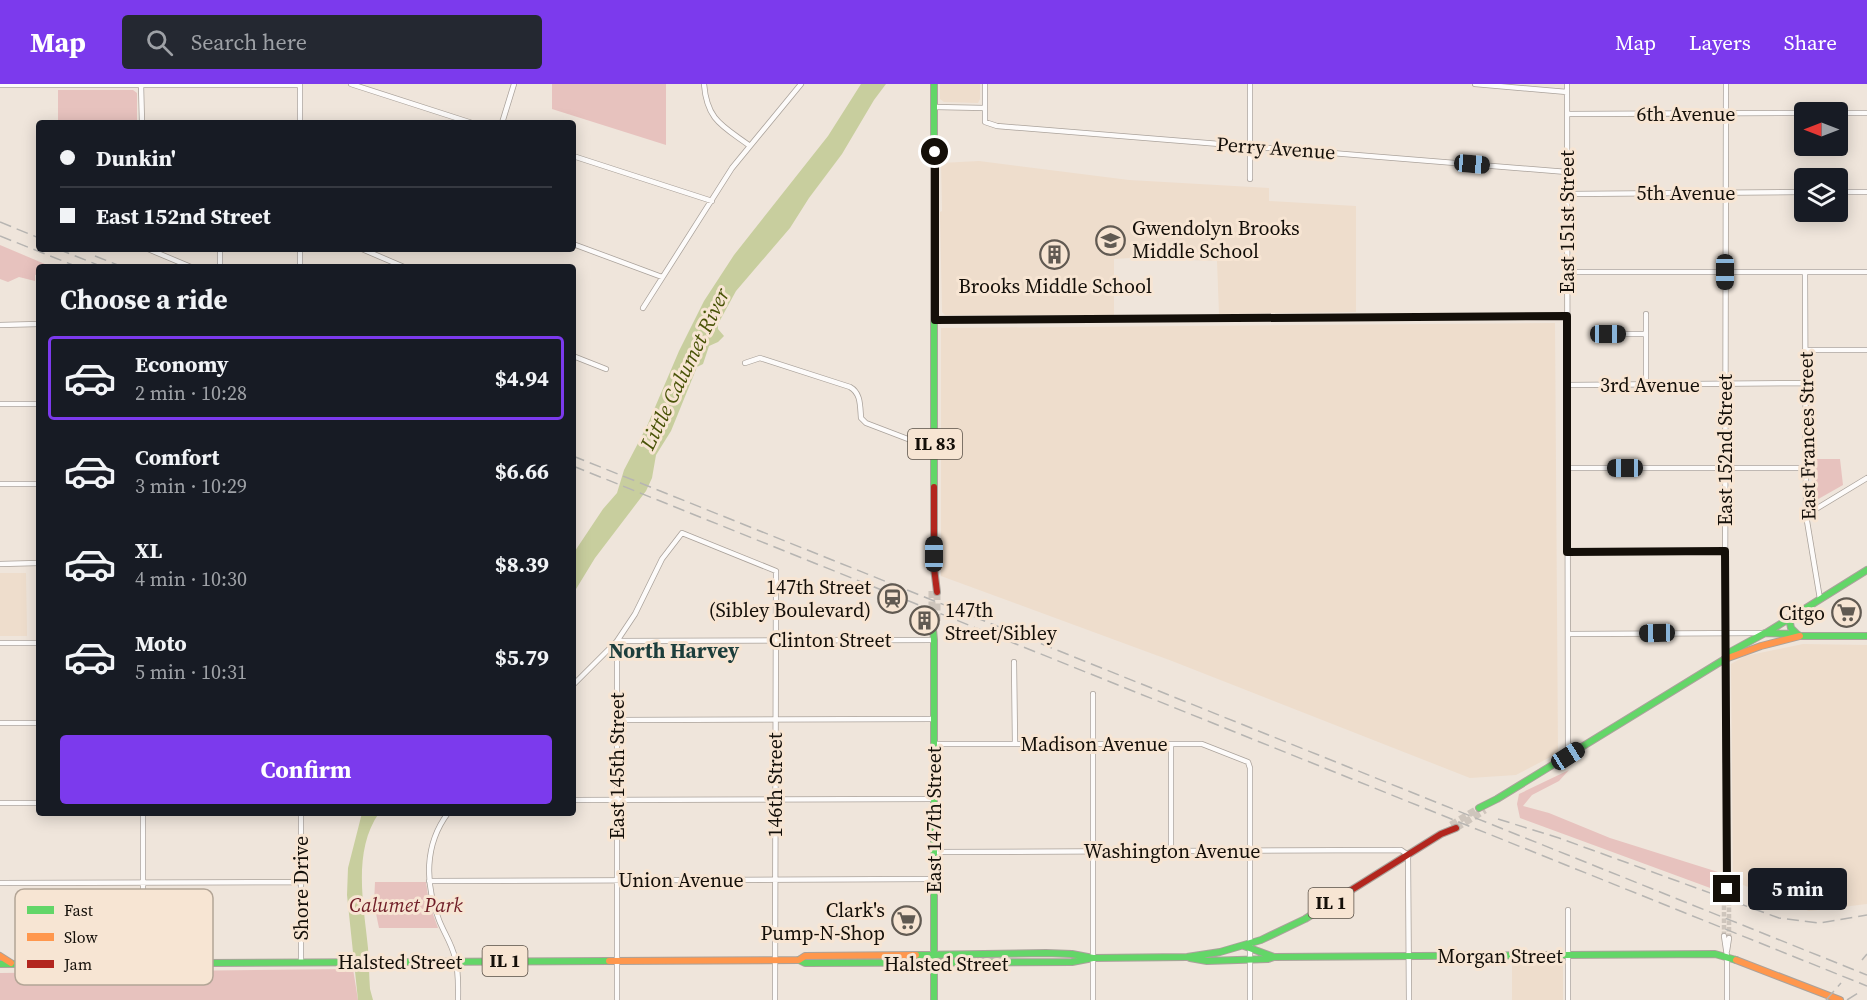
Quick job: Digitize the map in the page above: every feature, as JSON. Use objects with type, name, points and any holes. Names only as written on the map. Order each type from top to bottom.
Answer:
[{"type":"main road","name":"IL 83","points":[[934,84],[934,591]]},
{"type":"main road","points":[[1725,659],[1732,651],[1867,570]]},
{"type":"main road","points":[[1789,618],[1791,628],[1799,635]]},
{"type":"main road","name":"East 147th Street","points":[[934,620],[934,1000]]},
{"type":"main road","points":[[1765,633],[1867,636]]},
{"type":"main road","points":[[1482,809],[1725,659],[1799,635]]},
{"type":"main road","name":"Halsted Street","points":[[213,963],[799,960],[805,963],[934,964],[1072,962],[1093,958],[1187,957],[1248,946],[1289,928],[1453,827]]},
{"type":"main road","name":"Morgan Street","points":[[1248,946],[1274,957]]},
{"type":"main road","name":"Morgan Street","points":[[1187,957],[1207,961],[1274,957],[1715,954],[1726,956],[1840,1000]]},
{"type":"main road","name":"Halsted Street","points":[[799,960],[805,956],[828,955],[1084,955],[1093,958]]},
{"type":"main road","points":[[0,956],[11,963]]},
{"type":"main road","name":"Halsted Street","points":[[0,964],[15,963]]},
{"type":"street","points":[[141,84],[142,120]]},
{"type":"street","points":[[0,85],[300,84],[300,120]]},
{"type":"street","points":[[351,84],[463,120]]},
{"type":"street","points":[[503,120],[514,84]]},
{"type":"street","points":[[704,84],[706,104],[715,120],[750,146]]},
{"type":"street","points":[[643,309],[732,168],[801,84]]},
{"type":"street","points":[[934,107],[985,108],[985,84]]},
{"type":"street","points":[[1250,84],[1250,179]]},
{"type":"street","points":[[1475,84],[1567,92]]},
{"type":"street","name":"East 151st Street","points":[[1567,84],[1568,756]]},
{"type":"street","name":"East 152nd Street","points":[[1726,84],[1727,898]]},
{"type":"street","name":"Perry Avenue","points":[[985,108],[985,122],[997,126],[1567,172]]},
{"type":"street","name":"6th Avenue","points":[[1567,114],[1794,113]]},
{"type":"street","points":[[1848,113],[1867,113]]},
{"type":"street","points":[[576,157],[712,201]]},
{"type":"street","name":"5th Avenue","points":[[1567,194],[1794,192]]},
{"type":"street","points":[[1848,192],[1867,192]]},
{"type":"street","points":[[576,245],[662,277]]},
{"type":"street","points":[[155,252],[184,264]]},
{"type":"street","points":[[369,252],[397,264]]},
{"type":"street","points":[[1567,272],[1867,272]]},
{"type":"street","name":"East Frances Street","points":[[1805,272],[1806,515],[1820,599]]},
{"type":"street","points":[[1646,314],[1646,384]]},
{"type":"street","points":[[935,320],[1567,316]]},
{"type":"street","points":[[0,325],[36,324]]},
{"type":"street","points":[[1608,334],[1646,334]]},
{"type":"street","points":[[1805,350],[1867,350]]},
{"type":"street","points":[[576,357],[606,369]]},
{"type":"street","points":[[745,363],[760,358],[850,387],[856,390],[861,418],[866,423],[935,448]]},
{"type":"street","name":"3rd Avenue","points":[[1567,385],[1804,383]]},
{"type":"street","points":[[0,404],[36,404]]},
{"type":"street","points":[[1567,468],[1806,468]]},
{"type":"street","points":[[1806,515],[1867,478]]},
{"type":"street","points":[[0,484],[36,484]]},
{"type":"street","name":"146th Street","points":[[617,641],[639,606],[662,559],[682,533],[776,571],[775,1000]]},
{"type":"street","points":[[1567,552],[1725,551]]},
{"type":"street","points":[[0,564],[36,564]]},
{"type":"street","points":[[1568,634],[1765,633]]},
{"type":"street","name":"Clinton Street","points":[[617,641],[934,640]]},
{"type":"street","points":[[576,682],[617,641]]},
{"type":"street","name":"East 145th Street","points":[[617,641],[617,1000]]},
{"type":"street","points":[[0,643],[36,643]]},
{"type":"street","points":[[1014,662],[1015,744]]},
{"type":"street","points":[[1093,694],[1093,1000]]},
{"type":"street","points":[[617,720],[934,719]]},
{"type":"street","points":[[0,723],[36,723]]},
{"type":"street","name":"Madison Avenue","points":[[934,744],[1202,744],[1250,765],[1250,850]]},
{"type":"street","points":[[1172,744],[1172,851]]},
{"type":"street","points":[[576,800],[934,799]]},
{"type":"street","points":[[0,803],[36,803]]},
{"type":"street","points":[[143,816],[144,889]]},
{"type":"street","name":"Shore Drive","points":[[301,816],[301,962]]},
{"type":"street","points":[[446,816],[435,837],[428,860],[429,881],[432,900],[456,961],[458,1000]]},
{"type":"street","points":[[1250,850],[1248,946],[1250,1000]]},
{"type":"street","name":"Washington Avenue","points":[[933,852],[1401,850],[1408,855]]},
{"type":"street","points":[[1408,855],[1409,1000]]},
{"type":"street","name":"Union Avenue","points":[[429,881],[933,879]]},
{"type":"street","points":[[0,883],[301,882]]},
{"type":"street","points":[[1568,910],[1568,1000]]},
{"type":"street","points":[[1726,937],[1727,1000]]},
{"type":"shaded area","points":[[940,84],[980,84],[980,99],[978,103],[944,102],[940,99]]},
{"type":"shaded area","name":"Gwendolyn Brooks Middle School","points":[[979,161],[1129,180],[1269,188],[1269,201],[1356,206],[1356,312],[1219,314],[1217,261],[1130,258],[1114,259],[1114,315],[945,315],[942,312],[941,163]]},
{"type":"shaded area","points":[[1555,323],[1558,753],[1516,775],[1470,778],[1172,661],[941,576],[941,328]]},
{"type":"shaded area","points":[[0,573],[26,573],[27,636],[0,636]]},
{"type":"shaded area","points":[[1803,644],[1867,645],[1867,904],[1809,911],[1733,881],[1731,664],[1745,656]]},
{"type":"shaded area","points":[[1512,964],[1563,964],[1563,1000],[1512,1000]]},
{"type":"green space","points":[[552,84],[666,84],[666,145],[552,109]]},
{"type":"green space","points":[[58,90],[133,90],[137,93],[137,120],[58,120]]},
{"type":"green space","points":[[0,245],[45,264],[36,264],[35,281],[19,277],[8,282],[0,279]]},
{"type":"green space","points":[[1812,459],[1840,459],[1843,485],[1813,502]]},
{"type":"green space","points":[[1569,770],[1559,781],[1532,795],[1523,806],[1549,813],[1610,838],[1718,872],[1721,886],[1713,889],[1520,818],[1517,804],[1519,794]]},
{"type":"green space","name":"Calumet Park","points":[[375,882],[426,882],[429,903],[438,928],[379,928],[374,904]]},
{"type":"green space","points":[[353,969],[358,1000],[0,1000],[0,973],[15,973],[15,985],[213,985],[213,971]]},
{"type":"water","name":"Little Calumet River","points":[[861,84],[886,84],[842,154],[790,228],[736,291],[718,324],[718,329],[724,336],[709,346],[703,364],[697,367],[671,431],[656,455],[652,478],[646,491],[595,558],[576,589],[576,550],[603,509],[617,493],[624,470],[647,426],[679,351],[704,301],[734,255],[828,136]]},
{"type":"water","points":[[361,816],[377,816],[365,844],[362,879],[370,989],[373,1000],[358,1000],[347,895],[348,868]]},
{"type":"tunnel","points":[[932,590],[932,619]]},
{"type":"tunnel","points":[[937,592],[937,621]]},
{"type":"tunnel","points":[[1451,825],[1479,808]]},
{"type":"tunnel","points":[[1456,828],[1485,810]]},
{"type":"tunnel","points":[[1724,897],[1724,936]]},
{"type":"tunnel","points":[[1729,899],[1729,938]]},
{"type":"railway","points":[[0,222],[36,237]]},
{"type":"railway","points":[[0,236],[36,250]]},
{"type":"railway","points":[[40,252],[70,264]]},
{"type":"railway","points":[[66,252],[96,264]]},
{"type":"railway","points":[[95,256],[115,264]]},
{"type":"railway","points":[[576,457],[1867,975]]},
{"type":"railway","points":[[576,467],[1867,986]]},
{"type":"railway","points":[[1498,819],[1559,838],[1779,918],[1819,923],[1867,915]]},
{"type":"railway","points":[[1862,960],[1867,954]]},
{"type":"railway","points":[[1826,1000],[1841,983]]},
{"type":"railway","points":[[1847,1000],[1861,991]]},
{"type":"traffic: fast","points":[[934,84],[934,487]]},
{"type":"traffic: fast","points":[[1766,633],[1867,570]]},
{"type":"traffic: fast","points":[[1789,618],[1791,628],[1797,634]]},
{"type":"traffic: fast","points":[[932,619],[934,640],[934,1000]]},
{"type":"traffic: fast","points":[[1479,808],[1725,659],[1732,651],[1765,633],[1800,636],[1867,636]]},
{"type":"traffic: fast","points":[[916,955],[1046,953],[1093,958],[1187,957],[1220,952],[1261,940],[1305,919],[1345,894]]},
{"type":"traffic: fast","points":[[1244,946],[1274,957]]},
{"type":"traffic: fast","points":[[1190,958],[1207,961],[1274,957],[1715,954],[1736,960]]},
{"type":"traffic: fast","points":[[799,960],[805,963],[1072,962],[1093,958]]},
{"type":"traffic: fast","points":[[213,963],[609,961]]},
{"type":"traffic: fast","points":[[0,964],[15,964]]},
{"type":"traffic: slow","points":[[1725,659],[1761,646],[1800,636]]},
{"type":"traffic: slow","points":[[609,961],[799,960],[805,956],[916,955]]},
{"type":"traffic: slow","points":[[0,956],[11,963]]},
{"type":"traffic: slow","points":[[1736,960],[1840,1000]]},
{"type":"traffic: jam","points":[[934,487],[934,568],[937,592]]},
{"type":"traffic: jam","points":[[1345,894],[1441,834],[1456,828]]},
{"type":"place","name":"Gwendolyn Brooks Middle School","points":[[1111,240]]},
{"type":"place","name":"Brooks Middle School","points":[[1055,255]]},
{"type":"place","name":"147th Street (Sibley Boulevard)","points":[[892,599]]},
{"type":"place","name":"Citgo","points":[[1846,613]]},
{"type":"place","name":"147th Street/Sibley","points":[[924,621]]},
{"type":"place","name":"Clark's Pump-N-Shop","points":[[906,921]]},
{"type":"district","name":"North Harvey","points":[[674,651]]},
{"type":"route","points":[[935,152],[935,320],[1567,316],[1567,552],[1725,551],[1727,889]]}]
